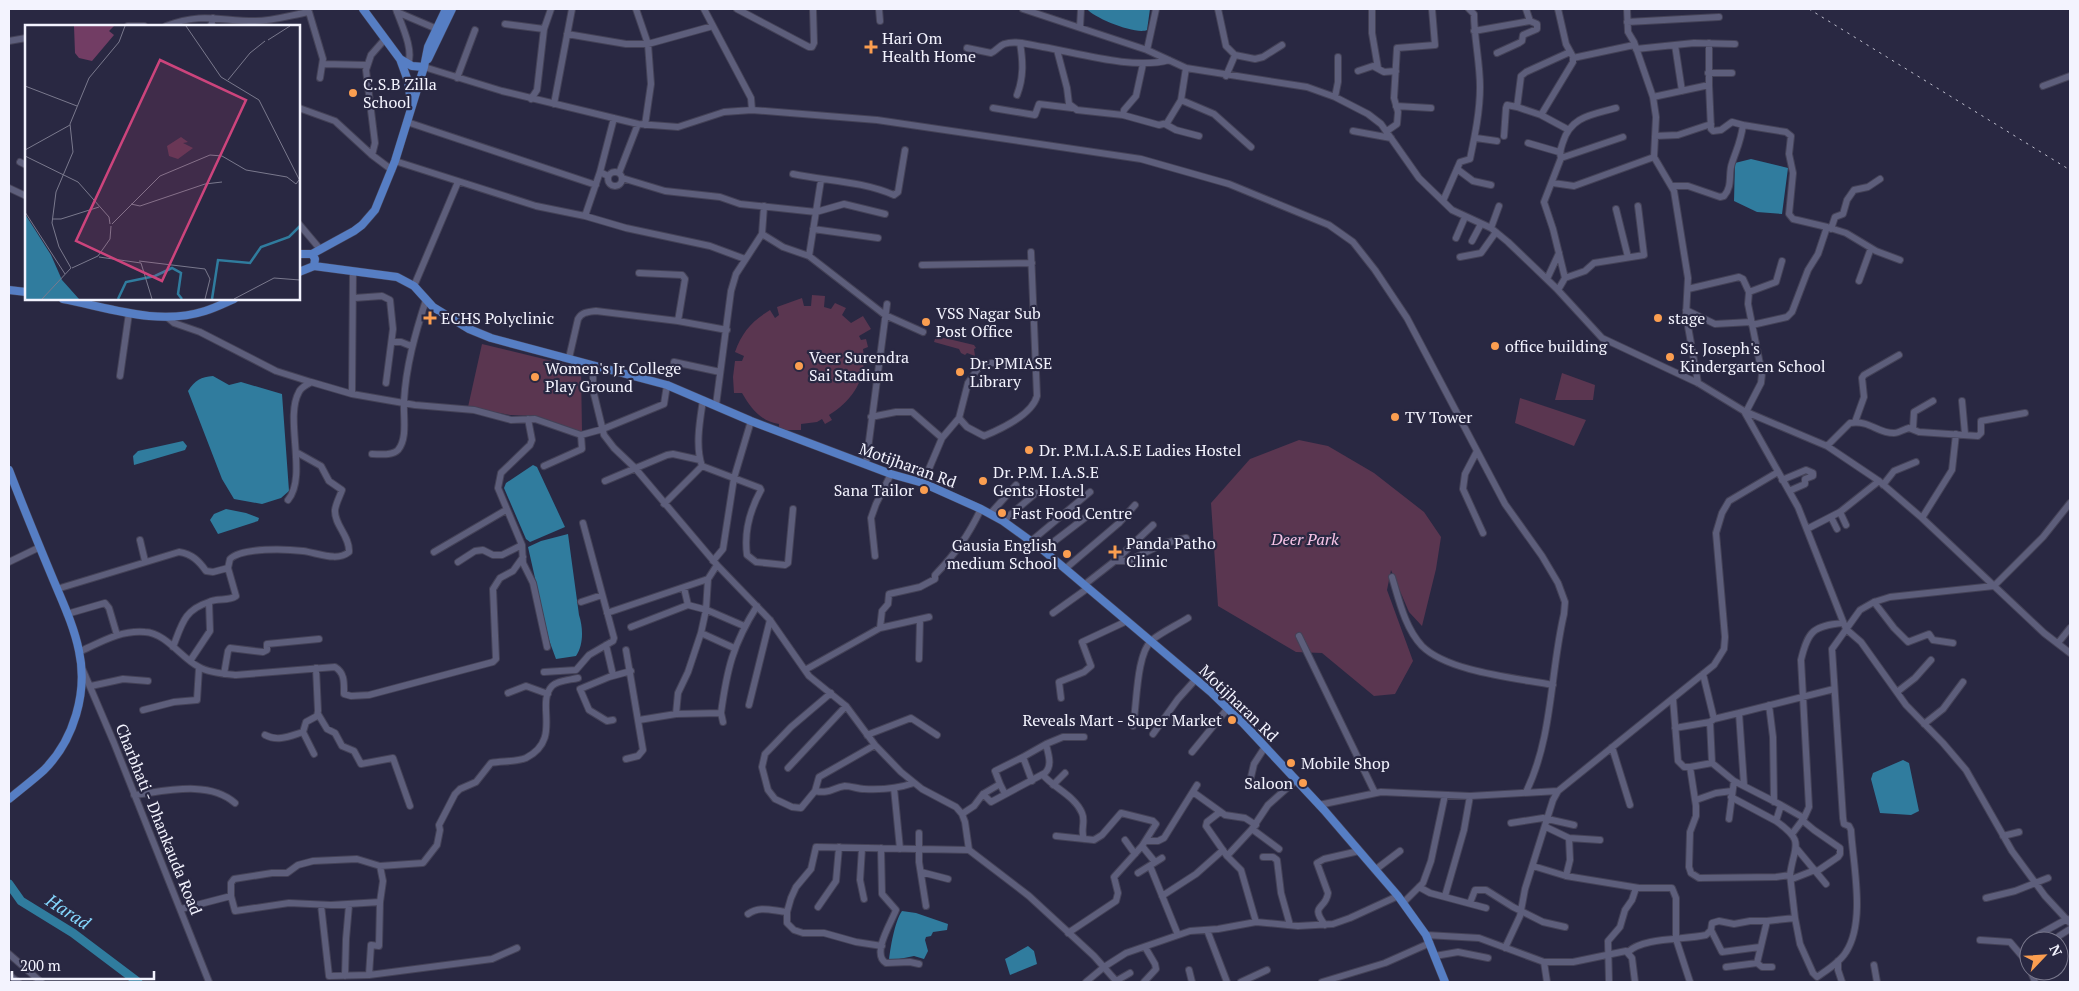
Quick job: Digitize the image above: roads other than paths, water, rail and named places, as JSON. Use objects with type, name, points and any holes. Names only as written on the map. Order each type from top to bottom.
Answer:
[{"type":"main road","points":[[363,9],[400,59],[408,64],[425,64]]},
{"type":"main road","points":[[300,254],[312,254],[354,231],[371,217],[384,193],[425,64],[428,47],[446,9]]},
{"type":"main road","points":[[425,64],[452,9]]},
{"type":"main road","points":[[400,59],[408,82],[411,108]]},
{"type":"main road","points":[[300,272],[314,266],[315,259],[312,254]]},
{"type":"main road","name":"Motijharan Rd","points":[[314,266],[388,275],[414,286],[433,307],[469,329],[491,338],[667,385],[751,421],[891,474],[923,484],[981,509],[1002,521],[1042,550],[1127,620],[1228,708],[1319,805],[1398,896],[1426,935],[1446,982]]},
{"type":"main road","points":[[9,290],[25,292]]},
{"type":"main road","points":[[68,300],[143,316],[168,318],[206,311],[232,300]]},
{"type":"main road","points":[[9,470],[67,612],[79,652],[81,667],[80,697],[76,716],[67,737],[44,770],[9,798]]},
{"type":"street","points":[[531,99],[537,90],[540,78],[544,29],[551,9]]},
{"type":"street","points":[[554,104],[572,9]]},
{"type":"street","points":[[608,176],[612,186],[620,185],[621,175],[642,124],[651,84],[648,44],[636,9]]},
{"type":"street","points":[[704,9],[751,98],[752,110]]},
{"type":"street","points":[[737,9],[809,47],[812,47],[814,43],[813,9]]},
{"type":"street","points":[[880,9],[880,21]]},
{"type":"street","points":[[1023,9],[1146,50],[1186,68],[1226,76],[1307,87],[1335,97],[1368,114],[1387,131],[1419,178],[1452,210],[1493,230],[1547,279],[1607,341],[1698,383],[1745,412],[1827,446],[1881,483],[1922,518],[2044,633],[2070,653]]},
{"type":"street","points":[[1080,27],[1081,9]]},
{"type":"street","points":[[1146,50],[1156,9]]},
{"type":"street","points":[[1218,9],[1226,46],[1235,55],[1255,59],[1263,57],[1282,45]]},
{"type":"street","points":[[1372,9],[1372,33],[1378,68]]},
{"type":"street","points":[[1387,131],[1397,124],[1398,112],[1394,98],[1396,51],[1398,47],[1435,44],[1432,9]]},
{"type":"street","points":[[1443,201],[1460,162],[1470,159],[1476,138],[1480,86],[1474,14],[1469,9]]},
{"type":"street","points":[[1497,53],[1519,43],[1522,41],[1523,35],[1537,29],[1537,24],[1530,20],[1526,9]]},
{"type":"street","points":[[1541,115],[1573,62],[1562,29],[1558,9]]},
{"type":"street","points":[[1627,9],[1628,32],[1652,97],[1656,117],[1654,157],[1672,186],[1688,278],[1686,310],[1698,383]]},
{"type":"street","points":[[1704,9],[1706,18]]},
{"type":"street","points":[[169,25],[189,18],[256,21],[289,18],[311,10],[324,64],[320,78]]},
{"type":"street","points":[[396,10],[436,29]]},
{"type":"street","points":[[396,10],[409,44],[410,59],[408,64]]},
{"type":"street","points":[[1627,22],[1719,17]]},
{"type":"street","points":[[211,25],[213,18]]},
{"type":"street","points":[[1474,31],[1530,20]]},
{"type":"street","points":[[505,24],[544,29]]},
{"type":"street","points":[[567,34],[626,44],[648,44],[713,26]]},
{"type":"street","points":[[457,78],[475,30]]},
{"type":"street","points":[[9,41],[25,38]]},
{"type":"street","points":[[372,155],[375,143],[366,65],[371,55],[384,39]]},
{"type":"street","points":[[967,48],[991,53],[1004,44],[1020,43],[1143,64],[1158,64],[1169,60]]},
{"type":"street","points":[[1017,95],[1021,85],[1023,65],[1020,43]]},
{"type":"street","points":[[1517,107],[1522,76],[1526,72],[1572,55],[1635,47],[1709,43],[1735,44]]},
{"type":"street","points":[[1709,43],[1708,73],[1713,131],[1718,131],[1730,122],[1791,134],[1789,154],[1794,173],[1789,214],[1793,219],[1851,235],[1871,248],[1900,260]]},
{"type":"street","points":[[1675,45],[1682,91]]},
{"type":"street","points":[[1057,50],[1067,88],[1069,104],[1072,108]]},
{"type":"street","points":[[1226,76],[1235,55]]},
{"type":"street","points":[[1335,97],[1338,82],[1338,57]]},
{"type":"street","points":[[324,64],[366,65]]},
{"type":"street","points":[[425,64],[457,78],[531,99],[642,124],[678,127],[724,112],[752,110],[877,120],[1141,159],[1229,184],[1329,225],[1353,242],[1381,278],[1407,318],[1505,504],[1542,556],[1565,602],[1553,685],[1536,772],[1526,792]]},
{"type":"street","points":[[1123,115],[1124,110],[1136,96],[1143,64]]},
{"type":"street","points":[[1358,71],[1369,66],[1384,72],[1396,71]]},
{"type":"street","points":[[1165,124],[1181,100],[1186,68]]},
{"type":"street","points":[[1708,73],[1732,73]]},
{"type":"street","points":[[2042,86],[2070,76]]},
{"type":"street","points":[[1652,97],[1709,85]]},
{"type":"street","points":[[1181,100],[1214,114],[1252,147]]},
{"type":"street","points":[[993,108],[1035,115],[1040,104],[1072,108],[1082,111],[1123,115],[1159,125],[1165,124],[1176,130],[1199,136]]},
{"type":"street","points":[[1504,136],[1507,105],[1541,115],[1567,130]]},
{"type":"street","points":[[1396,106],[1431,108]]},
{"type":"street","points":[[300,108],[335,121],[372,155],[392,170]]},
{"type":"street","points":[[1565,278],[1554,229],[1544,202],[1553,183],[1567,130],[1586,116],[1616,108]]},
{"type":"street","points":[[585,216],[600,172],[614,118]]},
{"type":"street","points":[[407,122],[596,185]]},
{"type":"street","points":[[1655,136],[1678,135],[1711,124]]},
{"type":"street","points":[[1672,186],[1685,185],[1720,197],[1724,196],[1730,184],[1731,166],[1740,144],[1743,125]]},
{"type":"street","points":[[1353,131],[1391,138]]},
{"type":"street","points":[[1528,143],[1560,155],[1623,137]]},
{"type":"street","points":[[1476,138],[1497,142]]},
{"type":"street","points":[[793,174],[821,180],[852,182],[894,195],[898,192],[905,150]]},
{"type":"street","points":[[1553,183],[1574,186],[1654,157]]},
{"type":"street","points":[[395,161],[536,206],[710,246],[745,259]]},
{"type":"street","points":[[1456,170],[1473,181],[1491,185]]},
{"type":"street","points":[[600,172],[608,176]]},
{"type":"street","points":[[608,176],[613,172],[665,191],[711,195],[740,204],[816,212],[844,204],[885,214]]},
{"type":"street","points":[[1686,310],[1715,324],[1752,323],[1787,317],[1792,312],[1808,270],[1818,254],[1835,217],[1844,212],[1846,202],[1852,192],[1858,188],[1868,187],[1880,179]]},
{"type":"street","points":[[809,256],[821,180]]},
{"type":"street","points":[[414,286],[458,182]]},
{"type":"street","points":[[9,188],[25,196]]},
{"type":"street","points":[[716,406],[731,291],[736,274],[762,234],[764,206]]},
{"type":"street","points":[[1460,257],[1481,253],[1493,230],[1499,206]]},
{"type":"street","points":[[1558,290],[1565,278],[1585,271],[1594,263],[1643,256],[1645,252],[1638,206]]},
{"type":"street","points":[[1616,209],[1628,257]]},
{"type":"street","points":[[1456,238],[1465,217]]},
{"type":"street","points":[[1472,241],[1481,224]]},
{"type":"street","points":[[300,225],[320,249]]},
{"type":"street","points":[[813,229],[878,238]]},
{"type":"street","points":[[762,234],[783,247],[809,256],[885,315],[923,332]]},
{"type":"street","points":[[1859,281],[1871,248]]},
{"type":"street","points":[[959,418],[967,427],[984,436],[1032,408],[1036,402],[1032,252]]},
{"type":"street","points":[[1547,279],[1559,253]]},
{"type":"street","points":[[1749,292],[1776,282],[1782,260]]},
{"type":"street","points":[[922,265],[1032,263]]},
{"type":"street","points":[[352,394],[353,271]]},
{"type":"street","points":[[639,273],[682,275],[685,279],[678,321]]},
{"type":"street","points":[[1688,289],[1739,277],[1743,280],[1749,292],[1748,304],[1762,379],[1745,412]]},
{"type":"street","points":[[354,298],[388,298],[392,312],[392,342],[386,383]]},
{"type":"street","points":[[372,454],[391,454],[400,447],[403,441],[406,378],[412,346],[426,300]]},
{"type":"street","points":[[866,464],[887,304]]},
{"type":"street","points":[[570,358],[578,319],[580,315],[587,312],[596,311],[678,321],[727,330]]},
{"type":"street","points":[[120,376],[129,313]]},
{"type":"street","points":[[168,318],[174,323],[200,332],[276,371],[352,394],[404,403],[474,410],[511,420],[535,419],[581,435],[603,429],[664,404],[667,385]]},
{"type":"street","points":[[392,342],[401,342],[412,346]]},
{"type":"street","points":[[1855,422],[1863,401],[1862,378],[1899,355]]},
{"type":"street","points":[[674,362],[720,372]]},
{"type":"street","points":[[923,484],[942,438],[959,418],[968,383],[979,367],[991,363],[1036,363]]},
{"type":"street","points":[[593,365],[593,390],[604,435],[614,448],[635,468],[715,563],[770,620],[808,676],[846,706],[875,745],[914,783],[935,797],[956,807],[962,814],[967,830],[969,850]]},
{"type":"street","points":[[288,500],[293,495],[295,488],[297,399],[299,392],[311,382]]},
{"type":"street","points":[[664,504],[701,463],[699,432],[703,400]]},
{"type":"street","points":[[1913,428],[1914,412],[1933,401]]},
{"type":"street","points":[[1962,401],[1964,434]]},
{"type":"street","points":[[871,417],[896,412],[912,412],[942,438]]},
{"type":"street","points":[[1745,412],[1807,529],[1845,626],[1861,642],[1906,705],[1966,770],[2003,836],[2035,882],[2068,921],[2047,931]]},
{"type":"street","points":[[1827,446],[1845,427],[1855,422],[1864,422],[1883,431],[1893,433],[1913,428],[1919,432],[1981,434],[1980,422],[1985,419],[2025,413]]},
{"type":"street","points":[[528,419],[532,440],[528,448],[501,473],[498,480],[498,488],[522,545],[524,563],[536,595],[547,647]]},
{"type":"street","points":[[676,714],[678,693],[688,672],[701,633],[706,610],[708,579],[723,548],[734,478],[751,421]]},
{"type":"street","points":[[1922,518],[1952,470],[1956,434]]},
{"type":"street","points":[[544,466],[582,449],[581,435]]},
{"type":"street","points":[[173,647],[188,614],[198,606],[209,602],[232,599],[236,596],[228,568],[230,559],[238,553],[276,550],[304,551],[338,556],[349,552],[348,541],[335,510],[342,490],[328,481],[321,466],[296,452]]},
{"type":"street","points":[[1477,452],[1465,474],[1463,489],[1483,533]]},
{"type":"street","points":[[605,481],[673,454],[759,486],[761,490],[752,511],[747,536],[747,555],[756,562],[785,565],[788,563],[793,509]]},
{"type":"street","points":[[1807,529],[1840,512],[1881,483],[1894,471],[1916,462]]},
{"type":"street","points":[[1782,480],[1806,470],[1813,473],[1813,476],[1805,479],[1804,484],[1789,492]]},
{"type":"street","points":[[1505,948],[1521,910],[1525,889],[1546,827],[1552,800],[1558,791],[1714,665],[1724,649],[1725,637],[1716,544],[1716,533],[1722,513],[1736,496],[1778,472]]},
{"type":"street","points":[[875,556],[871,518],[891,474]]},
{"type":"street","points":[[990,514],[1016,484]]},
{"type":"street","points":[[1030,542],[1090,492]]},
{"type":"street","points":[[1002,521],[1036,493]]},
{"type":"street","points":[[1797,849],[1792,861],[1791,877],[1795,918],[1800,944],[1814,975],[1819,976],[1838,961],[1846,951],[1853,937],[1856,918],[1851,830],[1846,825],[1832,650],[1845,626],[1860,610],[1874,602],[1890,598],[1994,586],[2043,537],[2070,504]]},
{"type":"street","points":[[1065,569],[1119,522],[1135,505]]},
{"type":"street","points":[[880,628],[882,611],[888,604],[889,594],[895,591],[920,587],[935,579],[935,574],[955,554],[968,536],[981,509]]},
{"type":"street","points":[[434,552],[506,510]]},
{"type":"street","points":[[1840,512],[1846,525]]},
{"type":"street","points":[[1042,550],[1086,517]]},
{"type":"street","points":[[1831,517],[1837,529]]},
{"type":"street","points":[[544,672],[576,670],[590,655],[606,646],[614,638],[584,523]]},
{"type":"street","points":[[1053,613],[1086,587],[1153,525]]},
{"type":"street","points":[[1115,561],[1128,561],[1165,543],[1186,538]]},
{"type":"street","points":[[140,540],[145,562]]},
{"type":"street","points":[[458,562],[475,551],[483,550],[493,555],[502,555],[522,545]]},
{"type":"street","points":[[9,562],[40,547]]},
{"type":"street","points":[[57,589],[179,552],[188,554],[208,572],[228,568]]},
{"type":"street","points":[[79,652],[117,635],[147,632],[162,639],[199,668],[224,674],[250,674],[335,666],[343,676],[344,694],[351,696],[369,695],[493,662],[496,659],[497,651],[493,589],[500,578],[513,571],[523,557]]},
{"type":"street","points":[[1392,577],[1412,633],[1422,646],[1434,656],[1468,668],[1553,685]]},
{"type":"street","points":[[607,613],[708,579]]},
{"type":"street","points":[[684,588],[688,605]]},
{"type":"street","points":[[581,602],[602,595]]},
{"type":"street","points":[[190,660],[210,632],[209,602]]},
{"type":"street","points":[[1874,602],[1894,628],[1908,642],[1929,634],[1933,640],[1953,643]]},
{"type":"street","points":[[67,612],[105,603],[109,608],[117,635]]},
{"type":"street","points":[[631,627],[688,605],[706,610],[744,626]]},
{"type":"street","points":[[723,722],[721,713],[727,673],[734,648],[744,626],[757,606]]},
{"type":"street","points":[[804,670],[880,628],[929,617]]},
{"type":"street","points":[[1133,726],[1137,706],[1138,676],[1144,654],[1151,641],[1188,618]]},
{"type":"street","points":[[919,659],[920,619]]},
{"type":"street","points":[[749,706],[770,620]]},
{"type":"street","points":[[1061,698],[1059,682],[1084,672],[1091,666],[1082,642],[1127,620]]},
{"type":"street","points":[[1792,834],[1803,819],[1809,806],[1800,660],[1804,645],[1814,630],[1822,625],[1845,626]]},
{"type":"street","points":[[2058,643],[2070,628]]},
{"type":"street","points":[[701,633],[734,648]]},
{"type":"street","points":[[1299,636],[1375,793]]},
{"type":"street","points":[[224,674],[230,648],[263,652],[267,650],[267,644],[319,639]]},
{"type":"street","points":[[606,646],[613,675]]},
{"type":"street","points":[[626,650],[643,750],[638,756],[626,759]]},
{"type":"street","points":[[1897,692],[1915,678],[1931,660]]},
{"type":"street","name":"Charbhati - Dhankauda Road","points":[[81,667],[91,686],[209,982]]},
{"type":"street","points":[[143,710],[174,702],[197,700],[199,668]]},
{"type":"street","points":[[316,668],[318,714],[327,729],[335,732],[342,746],[354,751],[361,764],[393,758],[410,806]]},
{"type":"street","points":[[576,670],[580,690],[589,710],[608,721],[613,720]]},
{"type":"street","points":[[580,690],[613,675],[630,671]]},
{"type":"street","points":[[1690,767],[1696,800],[1696,816],[1690,832],[1688,867],[1693,876],[1698,878],[1791,877],[1816,871],[1838,856],[1841,851],[1838,846],[1822,837],[1803,819],[1782,805],[1734,781],[1712,762],[1712,720],[1703,674]]},
{"type":"street","points":[[380,902],[349,905],[289,903],[235,911],[231,896],[231,883],[234,879],[272,873],[288,873],[298,865],[313,861],[357,859],[380,866],[423,863],[437,845],[440,823],[460,789],[476,782],[492,763],[519,760],[536,750],[546,733],[548,694],[552,687],[578,678]]},
{"type":"street","points":[[91,686],[123,679],[148,681]]},
{"type":"street","points":[[1152,734],[1178,699],[1196,679]]},
{"type":"street","points":[[1924,724],[1943,709],[1963,682]]},
{"type":"street","points":[[508,693],[526,686],[548,694]]},
{"type":"street","points":[[1675,728],[1834,689]]},
{"type":"street","points":[[831,693],[791,727],[764,754],[762,768],[764,781],[775,799],[792,807],[801,808],[815,791],[820,777],[875,745]]},
{"type":"street","points":[[1673,698],[1678,760],[1684,767],[1712,762]]},
{"type":"street","points":[[1769,705],[1773,737],[1774,802]]},
{"type":"street","points":[[788,768],[846,706]]},
{"type":"street","points":[[1192,752],[1228,708]]},
{"type":"street","points":[[639,720],[676,714],[721,713]]},
{"type":"street","points":[[1739,713],[1744,785]]},
{"type":"street","points":[[314,754],[303,732],[306,722],[318,714]]},
{"type":"street","points":[[867,735],[911,718],[937,735]]},
{"type":"street","points":[[265,735],[279,739],[303,732]]},
{"type":"street","points":[[1005,794],[995,771],[1063,737],[1084,737]]},
{"type":"street","points":[[983,794],[990,802],[1042,775],[1049,769],[1046,744]]},
{"type":"street","points":[[1251,777],[1254,764],[1265,747]]},
{"type":"street","points":[[1612,747],[1630,805]]},
{"type":"street","points":[[1023,757],[1032,781]]},
{"type":"street","points":[[1053,785],[1064,773]]},
{"type":"street","points":[[1042,775],[1067,795],[1079,808],[1084,819],[1081,830],[1084,839]]},
{"type":"street","points":[[1162,896],[1225,853],[1254,827],[1268,805],[1295,781]]},
{"type":"street","points":[[1729,819],[1734,781]]},
{"type":"street","points":[[815,791],[823,793],[832,792],[844,786],[864,789],[894,788],[914,783]]},
{"type":"street","points":[[962,814],[974,806],[983,794],[1000,784]]},
{"type":"street","points":[[1144,844],[1164,838],[1197,785]]},
{"type":"street","points":[[894,788],[900,848]]},
{"type":"street","points":[[134,795],[198,789],[220,792],[235,803]]},
{"type":"street","points":[[1319,805],[1381,792],[1470,796],[1558,791]]},
{"type":"street","points":[[1193,792],[1220,812],[1245,818],[1279,849]]},
{"type":"street","points":[[1696,800],[1716,793],[1732,794],[1776,821],[1792,834],[1797,849],[1826,884]]},
{"type":"street","points":[[1403,903],[1423,883],[1432,861],[1445,795]]},
{"type":"street","points":[[1445,896],[1464,830],[1470,796]]},
{"type":"street","points":[[1776,821],[1782,805]]},
{"type":"street","points":[[1220,812],[1206,824],[1225,853],[1241,870],[1256,922]]},
{"type":"street","points":[[1056,836],[1084,839],[1097,838],[1121,813],[1156,823],[1169,832]]},
{"type":"street","points":[[1511,823],[1548,818],[1574,825]]},
{"type":"street","points":[[1068,933],[1116,902],[1118,893],[1114,877],[1144,844],[1156,823]]},
{"type":"street","points":[[1546,827],[1569,838],[1600,840]]},
{"type":"street","points":[[2003,836],[2019,832]]},
{"type":"street","points":[[919,833],[921,872],[926,906]]},
{"type":"street","points":[[1566,876],[1570,860],[1569,838]]},
{"type":"street","points":[[1125,840],[1135,854]]},
{"type":"street","points":[[1144,844],[1156,862],[1162,896],[1178,935]]},
{"type":"street","points":[[882,946],[856,942],[824,933],[804,933],[794,930],[787,922],[787,912],[796,887],[811,869],[817,846],[969,850],[1029,896],[1104,967],[1117,982],[1130,973]]},
{"type":"street","points":[[818,907],[836,881],[839,847]]},
{"type":"street","points":[[862,848],[860,880],[864,899]]},
{"type":"street","points":[[881,848],[882,894],[884,899],[896,908],[882,946],[880,958],[886,963],[910,962],[919,964]]},
{"type":"street","points":[[1325,925],[1317,912],[1318,908],[1328,897],[1328,894],[1317,863],[1324,859],[1359,851]]},
{"type":"street","points":[[1375,870],[1400,851]]},
{"type":"street","points":[[1263,857],[1273,857],[1278,860],[1281,893],[1290,925]]},
{"type":"street","points":[[1138,873],[1156,862]]},
{"type":"street","points":[[369,975],[371,945],[379,946],[380,902],[383,881],[380,866]]},
{"type":"street","points":[[1533,866],[1566,876],[1636,888],[1670,888],[1674,890],[1676,939],[1690,982]]},
{"type":"street","points":[[921,872],[948,879]]},
{"type":"street","points":[[1986,898],[2015,891],[2048,878]]},
{"type":"street","points":[[1419,888],[1486,908]]},
{"type":"street","points":[[1470,903],[1475,890],[1478,888],[1486,890],[1513,907],[1552,925],[1565,927]]},
{"type":"street","points":[[1609,982],[1608,941],[1620,927],[1624,910],[1632,900],[1636,888]]},
{"type":"street","points":[[181,910],[231,896]]},
{"type":"street","points":[[1086,982],[1104,967],[1126,953],[1190,931],[1256,922],[1290,925],[1325,925],[1350,918],[1398,896]]},
{"type":"street","points":[[321,905],[329,976],[369,975],[492,959],[517,948]]},
{"type":"street","points":[[345,976],[349,905]]},
{"type":"street","points":[[748,914],[753,910],[761,908],[787,912]]},
{"type":"street","points":[[1760,947],[1722,952],[1711,930],[1712,923],[1717,921],[1734,924],[1795,918]]},
{"type":"street","points":[[1756,963],[1767,921]]},
{"type":"street","points":[[1207,930],[1228,982]]},
{"type":"street","points":[[1426,935],[1469,936],[1544,962],[1573,962],[1623,951],[1628,952],[1638,946],[1700,936],[1711,930]]},
{"type":"street","points":[[1980,940],[2010,942],[2019,953]]},
{"type":"street","points":[[1322,982],[1385,963],[1430,944]]},
{"type":"street","points":[[1144,982],[1156,969],[1145,948]]},
{"type":"street","points":[[1435,956],[1458,952],[1488,958]]},
{"type":"street","points":[[1628,952],[1632,958],[1635,982]]},
{"type":"street","points":[[9,954],[41,982]]},
{"type":"street","points":[[1838,961],[1838,970],[1842,982]]},
{"type":"street","points":[[1544,962],[1547,982]]},
{"type":"street","points":[[1726,968],[1756,963],[1762,967],[1772,967]]},
{"type":"street","points":[[1874,965],[1877,982]]},
{"type":"street","points":[[1189,970],[1192,982]]},
{"type":"street","points":[[1241,982],[1266,970]]},
{"type":"street","points":[[9,975],[18,982]]},
{"type":"water","points":[[1087,9],[1150,9],[1147,30],[1134,30],[1116,25],[1098,17]]},
{"type":"water","points":[[1751,159],[1788,168],[1782,214],[1757,212],[1734,201],[1735,163]]},
{"type":"water","points":[[213,376],[229,385],[241,382],[282,394],[289,491],[281,498],[262,504],[234,499],[222,479],[188,391],[199,380]]},
{"type":"water","points":[[183,441],[187,446],[185,450],[134,465],[133,456],[138,451]]},
{"type":"water","points":[[533,465],[537,467],[565,527],[530,542],[526,539],[504,488],[506,483]]},
{"type":"water","points":[[226,509],[259,518],[258,521],[218,534],[210,520],[214,514]]},
{"type":"water","points":[[568,534],[582,641],[576,656],[556,659],[549,640],[528,547],[541,541]]},
{"type":"water","points":[[1903,760],[1909,763],[1919,811],[1911,815],[1880,813],[1871,779],[1873,773]]},
{"type":"water","points":[[902,911],[916,913],[948,924],[947,930],[933,932],[931,936],[926,937],[928,951],[924,959],[914,956],[889,961],[895,928]]},
{"type":"water","points":[[1028,946],[1034,951],[1037,964],[1010,975],[1005,959]]},
{"type":"waterway","name":"Harad","points":[[9,884],[21,901],[73,933],[138,982]]},
{"type":"railway","points":[[1809,9],[2070,170]]},
{"type":"place","name":"Hari Om Health Home","points":[[871,47]]},
{"type":"place","name":"C.S.B Zilla School","points":[[353,93]]},
{"type":"place","name":"ECHS Polyclinic","points":[[430,318]]},
{"type":"place","name":"stage","points":[[1658,318]]},
{"type":"place","name":"VSS Nagar Sub Post Office","points":[[926,322]]},
{"type":"place","name":"office building","points":[[1495,346]]},
{"type":"place","name":"St. Joseph's Kindergarten School","points":[[1670,357]]},
{"type":"place","name":"Veer Surendra Sai Stadium","points":[[799,366]]},
{"type":"place","name":"Dr. PMIASE Library","points":[[960,372]]},
{"type":"place","name":"Women's Jr College Play Ground","points":[[535,377]]},
{"type":"place","name":"TV Tower","points":[[1395,417]]},
{"type":"place","name":"Dr. P.M.I.A.S.E Ladies Hostel","points":[[1029,450]]},
{"type":"place","name":"Dr. P.M. I.A.S.E Gents Hostel","points":[[983,481]]},
{"type":"place","name":"Sana Tailor","points":[[924,490]]},
{"type":"place","name":"Fast Food Centre","points":[[1002,513]]},
{"type":"place","name":"Panda Patho Clinic","points":[[1115,552]]},
{"type":"place","name":"Gausia English medium School","points":[[1067,554]]},
{"type":"place","name":"Reveals Mart - Super Market","points":[[1232,720]]},
{"type":"place","name":"Mobile Shop","points":[[1291,763]]},
{"type":"place","name":"Saloon","points":[[1303,783]]},
{"type":"park label","name":"Deer Park","points":[[1305,539]]}]
